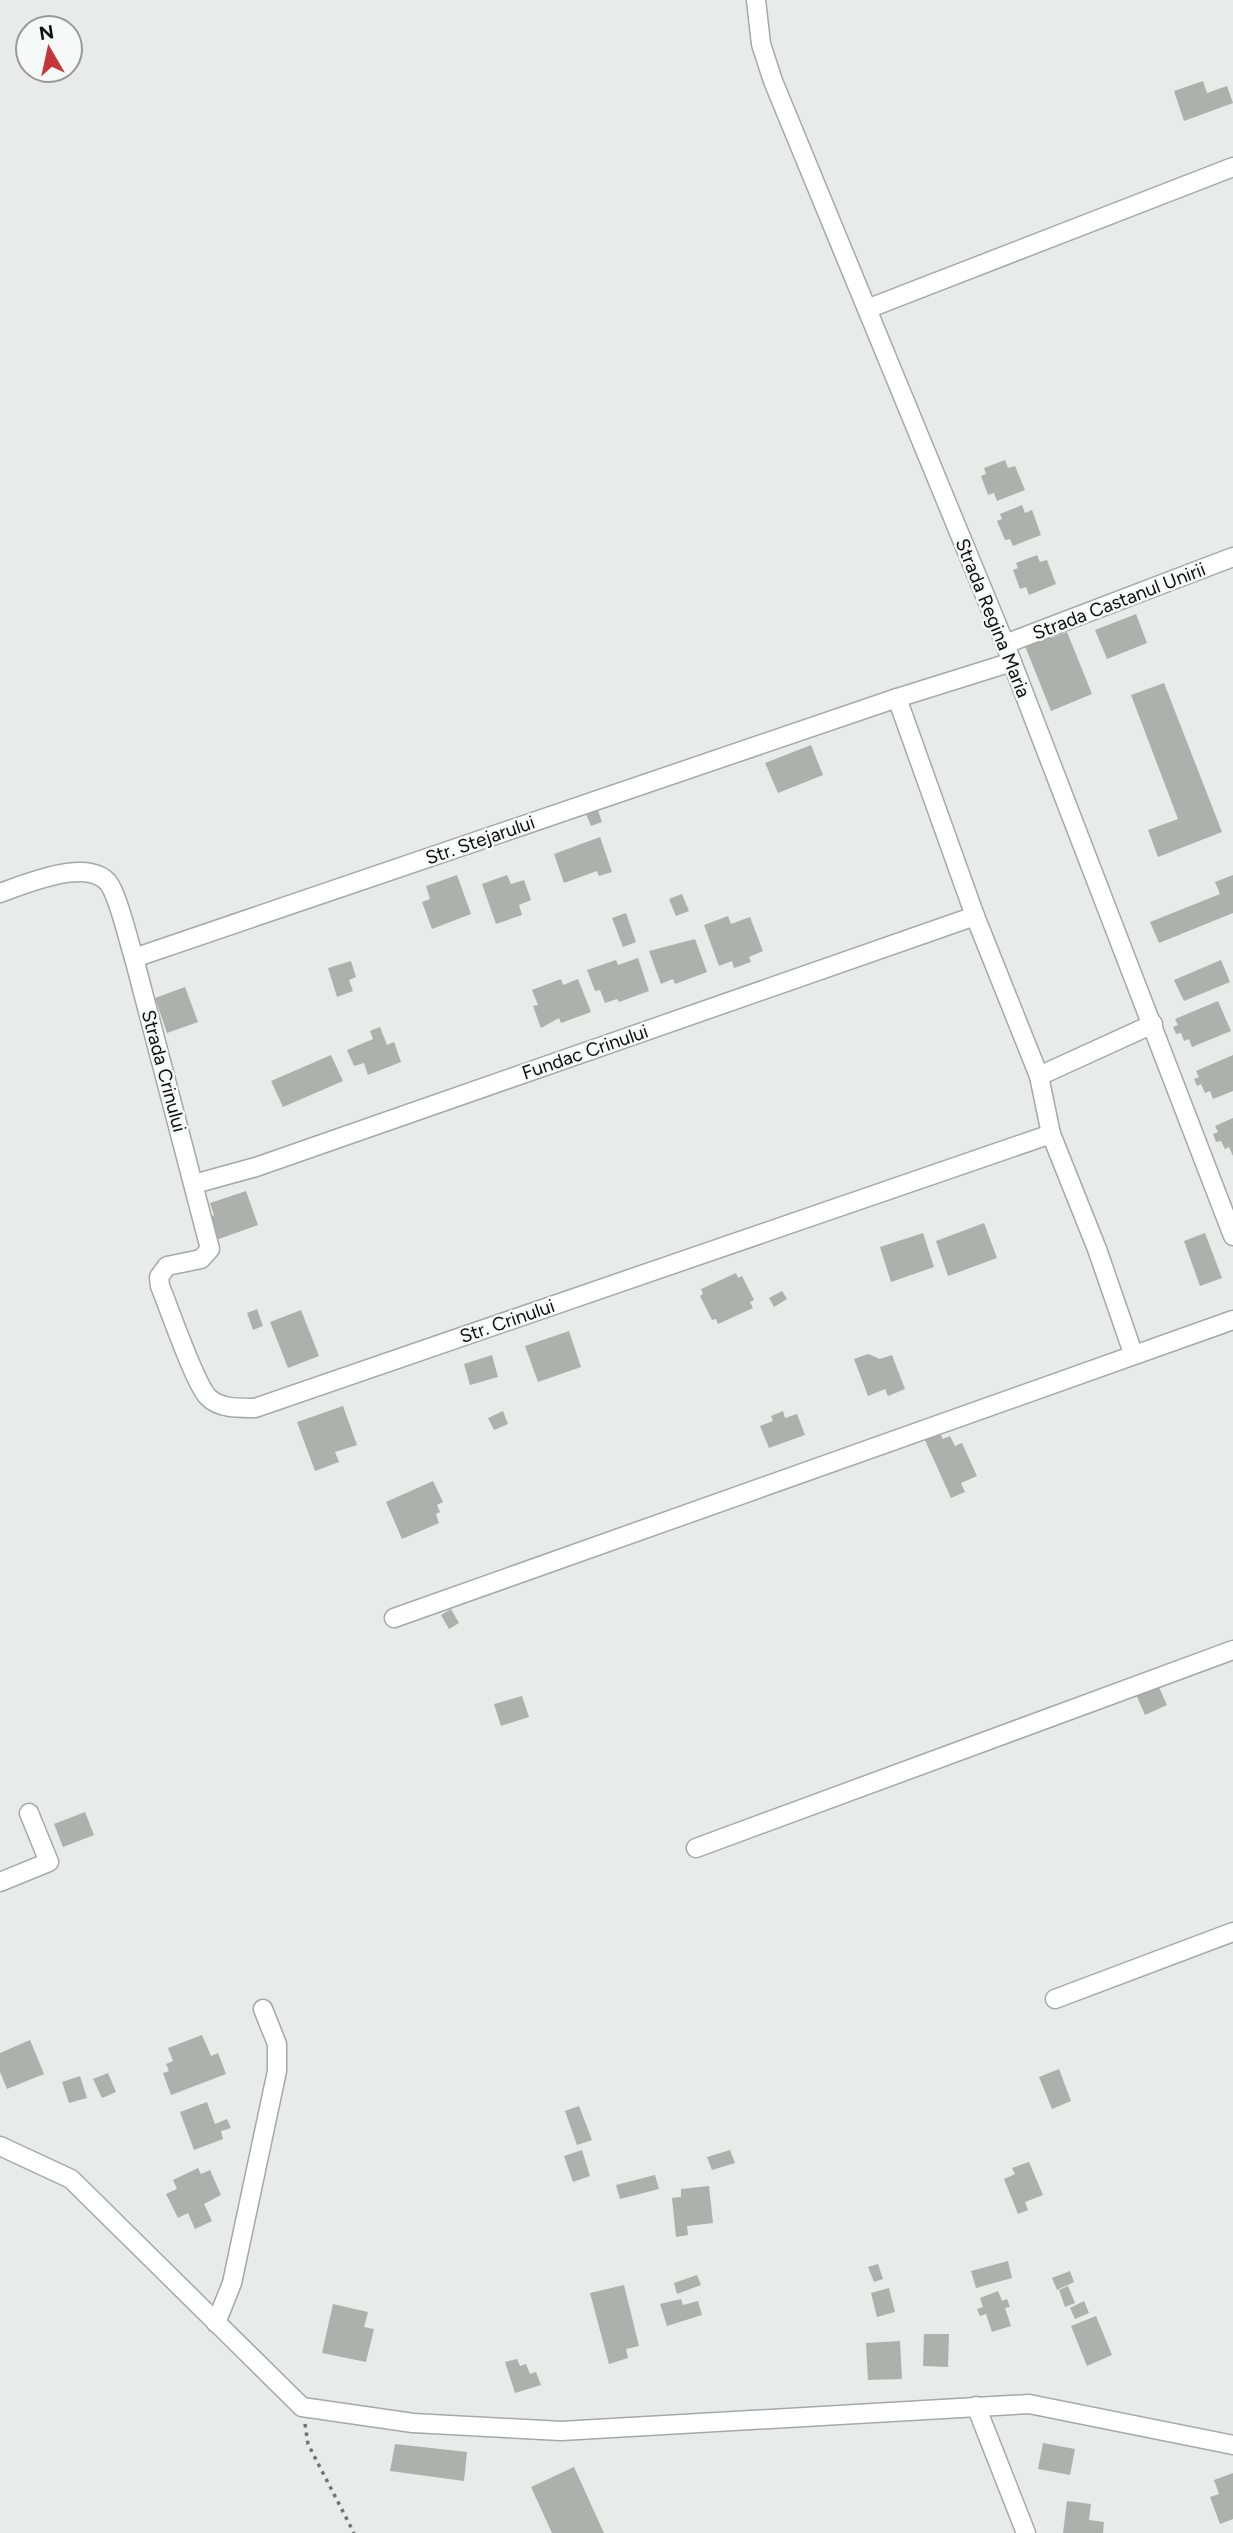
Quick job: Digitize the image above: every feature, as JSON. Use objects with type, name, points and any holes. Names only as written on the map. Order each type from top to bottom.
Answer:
[{"type":"street","name":"Strada Regina Maria","points":[[756,0],[761,44],[773,81],[1005,644],[1233,1236]]},
{"type":"street","points":[[867,309],[1233,167]]},
{"type":"street","name":"Strada Castanul Unirii","points":[[1005,644],[1233,557]]},
{"type":"street","name":"Str. Stejarului","points":[[134,958],[897,698],[1012,662]]},
{"type":"street","points":[[897,698],[975,916],[1039,1076],[1051,1134],[1097,1248],[1133,1353]]},
{"type":"street","points":[[0,893],[37,880],[77,871],[99,877],[111,886],[134,958]]},
{"type":"street","name":"Fundac Crinului","points":[[194,1184],[256,1167],[975,916]]},
{"type":"street","name":"Strada Crinului","points":[[134,958],[194,1184]]},
{"type":"street","points":[[1039,1076],[1153,1024]]},
{"type":"street","name":"Str. Crinului","points":[[194,1184],[210,1249],[201,1259],[167,1266],[159,1277],[160,1286],[208,1397],[231,1407],[255,1408],[1051,1134]]},
{"type":"street","points":[[394,1618],[1133,1353],[1233,1320]]},
{"type":"street","points":[[696,1848],[1233,1650]]},
{"type":"street","points":[[0,1882],[49,1863],[29,1813]]},
{"type":"street","points":[[1055,1999],[1233,1932]]},
{"type":"street","points":[[216,2323],[232,2283],[277,2071],[276,2044],[263,2009]]},
{"type":"street","points":[[0,2146],[71,2179],[302,2407],[413,2423],[561,2431],[1029,2403],[1233,2445]]},
{"type":"street","points":[[975,2406],[1026,2533]]},
{"type":"path","points":[[302,2407],[308,2444],[354,2533]]},
{"type":"building","points":[[1203,81],[1207,93],[1227,86],[1233,103],[1184,121],[1174,91]]},
{"type":"building","points":[[1005,460],[1008,468],[1015,466],[1025,490],[997,501],[994,493],[988,495],[981,476],[986,474],[984,468]]},
{"type":"building","points":[[1022,505],[1025,513],[1032,510],[1041,535],[1013,546],[1010,539],[1005,540],[997,521],[1002,519],[1000,514]]},
{"type":"building","points":[[1037,555],[1040,562],[1047,560],[1056,584],[1029,595],[1026,587],[1020,589],[1013,570],[1018,568],[1016,563]]},
{"type":"building","points":[[1136,614],[1147,643],[1107,659],[1095,630]]},
{"type":"building","points":[[1048,632],[1051,638],[1067,632],[1092,694],[1051,711],[1023,641]]},
{"type":"building","points":[[1164,683],[1222,832],[1158,857],[1148,830],[1178,819],[1131,695]]},
{"type":"building","points":[[811,745],[823,775],[778,793],[765,763]]},
{"type":"building","points":[[596,805],[602,822],[591,826],[584,809]]},
{"type":"building","points":[[600,837],[612,872],[599,876],[597,871],[564,883],[554,854]]},
{"type":"building","points":[[457,875],[471,914],[432,929],[422,902],[430,899],[426,886]]},
{"type":"building","points":[[507,875],[511,884],[524,880],[531,900],[519,905],[522,915],[496,924],[482,884]]},
{"type":"building","points":[[1233,875],[1233,913],[1159,943],[1150,922],[1220,894],[1215,882]]},
{"type":"building","points":[[682,894],[689,911],[676,916],[669,899]]},
{"type":"building","points":[[626,913],[636,942],[623,947],[612,918]]},
{"type":"building","points":[[728,916],[731,924],[750,917],[763,951],[749,957],[751,962],[734,968],[732,961],[719,966],[704,925]]},
{"type":"building","points":[[695,939],[707,972],[675,984],[673,979],[661,984],[649,951]]},
{"type":"building","points":[[638,958],[649,991],[619,1002],[617,999],[605,1003],[600,990],[595,991],[587,970],[616,960],[618,965]]},
{"type":"building","points":[[1221,960],[1230,982],[1184,1001],[1174,980]]},
{"type":"building","points":[[351,961],[356,977],[349,980],[353,991],[337,997],[328,968]]},
{"type":"building","points":[[561,979],[563,985],[578,979],[591,1012],[561,1023],[559,1018],[541,1028],[533,1006],[538,1005],[532,990]]},
{"type":"building","points":[[185,987],[198,1022],[167,1033],[155,998]]},
{"type":"building","points":[[1218,1001],[1231,1031],[1192,1047],[1189,1039],[1184,1041],[1181,1033],[1176,1034],[1173,1027],[1178,1025],[1175,1019]]},
{"type":"building","points":[[380,1027],[387,1045],[394,1042],[401,1062],[368,1075],[364,1063],[354,1066],[347,1050],[373,1039],[370,1031]]},
{"type":"building","points":[[331,1055],[343,1081],[283,1107],[271,1081]]},
{"type":"building","points":[[1233,1055],[1233,1091],[1213,1099],[1210,1091],[1205,1093],[1201,1084],[1197,1086],[1194,1079],[1199,1077],[1196,1071]]},
{"type":"building","points":[[1233,1118],[1233,1156],[1229,1147],[1225,1149],[1221,1141],[1216,1142],[1213,1134],[1218,1132],[1215,1126]]},
{"type":"building","points":[[246,1191],[258,1225],[216,1240],[208,1218],[214,1215],[210,1203]]},
{"type":"building","points":[[984,1223],[997,1258],[948,1276],[936,1241]]},
{"type":"building","points":[[923,1233],[934,1267],[891,1282],[880,1247]]},
{"type":"building","points":[[1205,1233],[1222,1278],[1200,1286],[1184,1241]]},
{"type":"building","points":[[736,1273],[738,1278],[742,1276],[754,1300],[750,1302],[753,1308],[718,1324],[716,1319],[712,1320],[700,1296],[703,1294],[701,1289]]},
{"type":"building","points":[[782,1291],[787,1299],[774,1307],[769,1298]]},
{"type":"building","points":[[257,1309],[263,1326],[253,1330],[247,1313]]},
{"type":"building","points":[[301,1310],[319,1356],[288,1368],[270,1322]]},
{"type":"building","points":[[569,1331],[581,1367],[538,1382],[525,1346]]},
{"type":"building","points":[[868,1354],[880,1359],[892,1355],[905,1389],[888,1396],[885,1389],[868,1396],[854,1359]]},
{"type":"building","points":[[492,1355],[498,1377],[470,1385],[464,1364]]},
{"type":"building","points":[[343,1406],[357,1445],[335,1452],[339,1462],[315,1471],[297,1422]]},
{"type":"building","points":[[503,1411],[508,1424],[494,1430],[488,1418]]},
{"type":"building","points":[[783,1411],[785,1418],[797,1414],[805,1435],[769,1448],[760,1426],[773,1421],[771,1416]]},
{"type":"building","points":[[939,1432],[943,1439],[950,1436],[955,1446],[962,1443],[977,1476],[961,1483],[965,1492],[951,1498],[924,1438]]},
{"type":"building","points":[[433,1481],[443,1502],[437,1505],[440,1512],[436,1514],[439,1523],[402,1539],[386,1502]]},
{"type":"building","points":[[451,1609],[459,1623],[449,1629],[441,1615]]},
{"type":"building","points":[[1157,1683],[1167,1705],[1145,1715],[1135,1692]]},
{"type":"building","points":[[522,1696],[529,1717],[501,1726],[494,1704]]},
{"type":"building","points":[[85,1812],[94,1835],[63,1847],[54,1824]]},
{"type":"building","points":[[202,2035],[211,2056],[218,2053],[226,2074],[171,2095],[163,2073],[169,2071],[166,2064],[173,2061],[168,2048]]},
{"type":"building","points":[[30,2040],[44,2074],[7,2089],[0,2072],[0,2053]]},
{"type":"building","points":[[1059,2069],[1071,2101],[1052,2109],[1039,2077]]},
{"type":"building","points":[[108,2073],[116,2092],[102,2098],[93,2079]]},
{"type":"building","points":[[80,2076],[87,2098],[69,2103],[62,2082]]},
{"type":"building","points":[[207,2102],[215,2124],[227,2119],[231,2128],[221,2131],[223,2139],[194,2150],[180,2112]]},
{"type":"building","points":[[579,2106],[592,2140],[577,2145],[565,2111]]},
{"type":"building","points":[[582,2150],[590,2176],[573,2182],[564,2156]]},
{"type":"building","points":[[730,2150],[735,2163],[712,2170],[707,2157]]},
{"type":"building","points":[[1029,2162],[1043,2195],[1025,2202],[1028,2210],[1018,2214],[1004,2179],[1015,2174],[1012,2168]]},
{"type":"building","points":[[198,2168],[201,2174],[210,2170],[221,2195],[204,2204],[212,2221],[195,2229],[188,2213],[178,2218],[166,2194],[177,2189],[173,2180]]},
{"type":"building","points":[[655,2175],[659,2189],[620,2199],[616,2185]]},
{"type":"building","points":[[709,2186],[713,2223],[687,2226],[688,2235],[676,2237],[672,2198],[681,2197],[681,2189]]},
{"type":"building","points":[[1008,2261],[1012,2278],[976,2288],[971,2271]]},
{"type":"building","points":[[878,2264],[883,2279],[874,2282],[868,2267]]},
{"type":"building","points":[[1070,2271],[1074,2282],[1057,2290],[1052,2278]]},
{"type":"building","points":[[697,2275],[701,2285],[677,2294],[674,2283]]},
{"type":"building","points":[[624,2285],[639,2346],[626,2349],[628,2358],[609,2364],[590,2293]]},
{"type":"building","points":[[1068,2286],[1075,2303],[1065,2307],[1059,2290]]},
{"type":"building","points":[[889,2288],[895,2312],[877,2317],[871,2293]]},
{"type":"building","points":[[998,2291],[1002,2301],[1007,2299],[1010,2307],[1005,2308],[1011,2326],[992,2332],[986,2314],[980,2316],[977,2309],[983,2307],[980,2298]]},
{"type":"building","points":[[681,2299],[683,2305],[698,2301],[702,2315],[667,2326],[660,2304]]},
{"type":"building","points":[[1084,2301],[1089,2313],[1075,2319],[1070,2308]]},
{"type":"building","points":[[333,2304],[368,2312],[364,2327],[374,2329],[366,2362],[322,2353]]},
{"type":"building","points":[[1096,2316],[1112,2355],[1087,2366],[1071,2326]]},
{"type":"building","points":[[924,2334],[949,2334],[948,2367],[923,2366]]},
{"type":"building","points":[[900,2341],[902,2379],[868,2380],[866,2343]]},
{"type":"building","points":[[517,2359],[520,2366],[526,2364],[530,2374],[536,2372],[541,2385],[515,2393],[505,2362]]},
{"type":"building","points":[[1043,2443],[1075,2449],[1070,2475],[1038,2469]]},
{"type":"building","points":[[395,2444],[467,2452],[464,2481],[390,2471]]},
{"type":"building","points":[[574,2467],[604,2533],[552,2533],[531,2487]]},
{"type":"building","points":[[1233,2473],[1233,2519],[1220,2524],[1210,2497],[1219,2494],[1214,2480]]},
{"type":"building","points":[[1067,2501],[1091,2504],[1089,2520],[1104,2522],[1103,2533],[1063,2533]]}]
